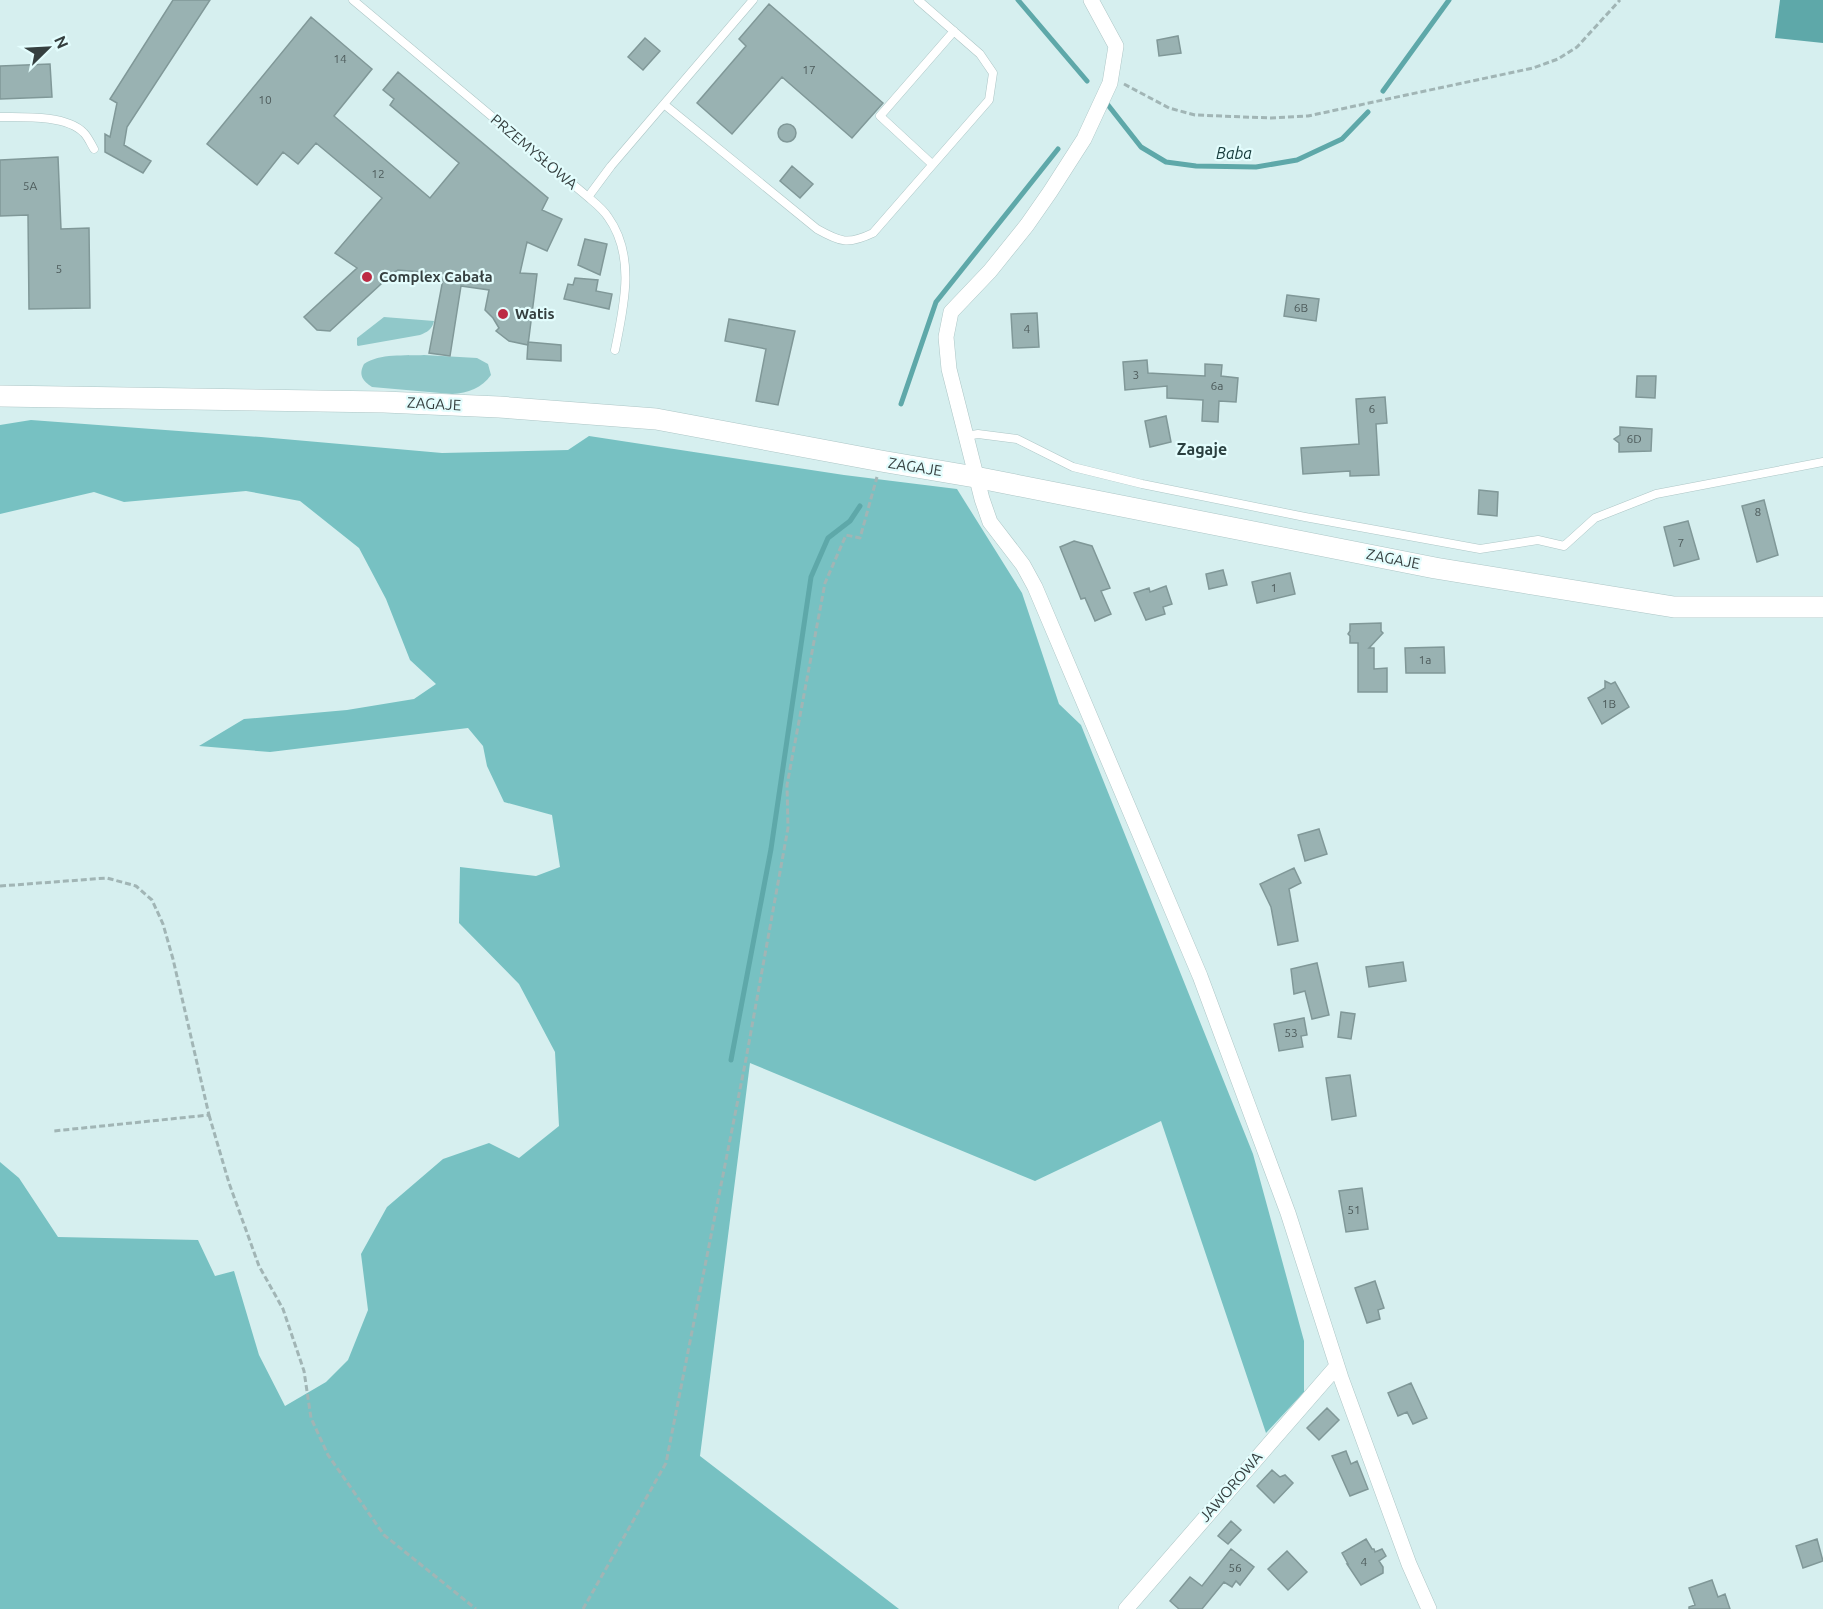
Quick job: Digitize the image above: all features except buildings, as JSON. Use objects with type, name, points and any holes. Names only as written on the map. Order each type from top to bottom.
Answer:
[{"type":"main road","name":"ZAGAJE","points":[[0,396],[384,402],[499,407],[656,419],[975,477],[1435,568],[1674,607],[1823,607]]},
{"type":"street","points":[[1091,0],[1116,46],[1110,83],[1084,139],[1044,200],[990,272],[951,312],[946,337],[950,369],[975,477],[990,522],[1023,565],[1035,587],[1200,976],[1288,1213],[1336,1365],[1409,1564],[1429,1609]]},
{"type":"street","name":"JAWOROWA","points":[[1126,1609],[1336,1365]]},
{"type":"lane","name":"PRZEMYSŁOWA","points":[[352,0],[608,216],[621,241],[626,271],[625,300],[615,350]]},
{"type":"lane","points":[[588,197],[611,166],[753,0]]},
{"type":"lane","points":[[665,105],[817,229],[838,241],[858,241],[873,233],[989,100],[993,73],[980,54],[918,0]]},
{"type":"lane","points":[[932,164],[880,116],[954,31]]},
{"type":"lane","points":[[0,117],[28,117],[69,122],[85,133],[94,149]]},
{"type":"lane","points":[[966,436],[978,434],[1017,439],[1073,467],[1142,484],[1293,515],[1480,549],[1538,540],[1564,546],[1594,518],[1656,494],[1823,462]]},
{"type":"path","points":[[1110,83],[1125,84],[1169,108],[1195,115],[1271,118],[1308,116],[1533,68],[1558,59],[1577,47],[1620,0]]},
{"type":"path","points":[[583,1609],[666,1463],[757,1001],[788,828],[787,785],[825,583],[846,536],[860,538],[881,461]]},
{"type":"path","points":[[0,886],[107,878],[135,886],[152,900],[163,924],[173,959],[209,1115],[229,1183],[259,1266],[283,1309],[304,1371],[311,1418],[328,1455],[384,1535],[476,1609]]},
{"type":"path","points":[[54,1131],[209,1115]]},
{"type":"shaded area","points":[[1780,0],[1823,0],[1823,43],[1775,38]]},
{"type":"shaded area","points":[[384,317],[434,321],[431,329],[420,335],[358,346],[357,338]]},
{"type":"shaded area","points":[[393,356],[477,358],[488,364],[491,375],[474,389],[452,394],[372,387],[362,377],[361,371],[364,364],[370,360]]},
{"type":"shaded area","points":[[31,420],[442,453],[568,450],[589,436],[844,475],[957,489],[1022,593],[1059,704],[1081,725],[1253,1154],[1304,1341],[1304,1392],[1266,1433],[1161,1121],[1035,1181],[750,1063],[700,1456],[899,1609],[0,1609],[0,1162],[19,1178],[58,1237],[198,1240],[215,1276],[234,1271],[259,1355],[285,1406],[326,1382],[348,1360],[368,1310],[361,1254],[387,1207],[443,1159],[489,1143],[519,1158],[559,1126],[555,1052],[519,984],[459,923],[460,867],[536,876],[560,867],[552,815],[504,802],[487,766],[483,746],[468,728],[270,752],[199,746],[244,719],[347,710],[414,699],[436,684],[410,660],[386,599],[359,548],[300,501],[246,491],[124,502],[94,492],[0,514],[0,425]]},
{"type":"waterway","name":"Baba","points":[[1018,0],[1087,81]]},
{"type":"waterway","name":"Baba","points":[[1383,91],[1449,0]]},
{"type":"waterway","name":"Baba","points":[[1108,105],[1141,147],[1166,162],[1196,166],[1256,167],[1297,160],[1342,139],[1368,112]]},
{"type":"waterway","points":[[901,404],[936,302],[1058,149]]},
{"type":"waterway","points":[[731,1060],[771,849],[811,577],[828,538],[850,521],[860,506]]},
{"type":"place","name":"Complex Cabała","points":[[367,277]]},
{"type":"place","name":"Watis","points":[[503,314]]},
{"type":"district","name":"Zagaje","points":[[1202,449]]}]
